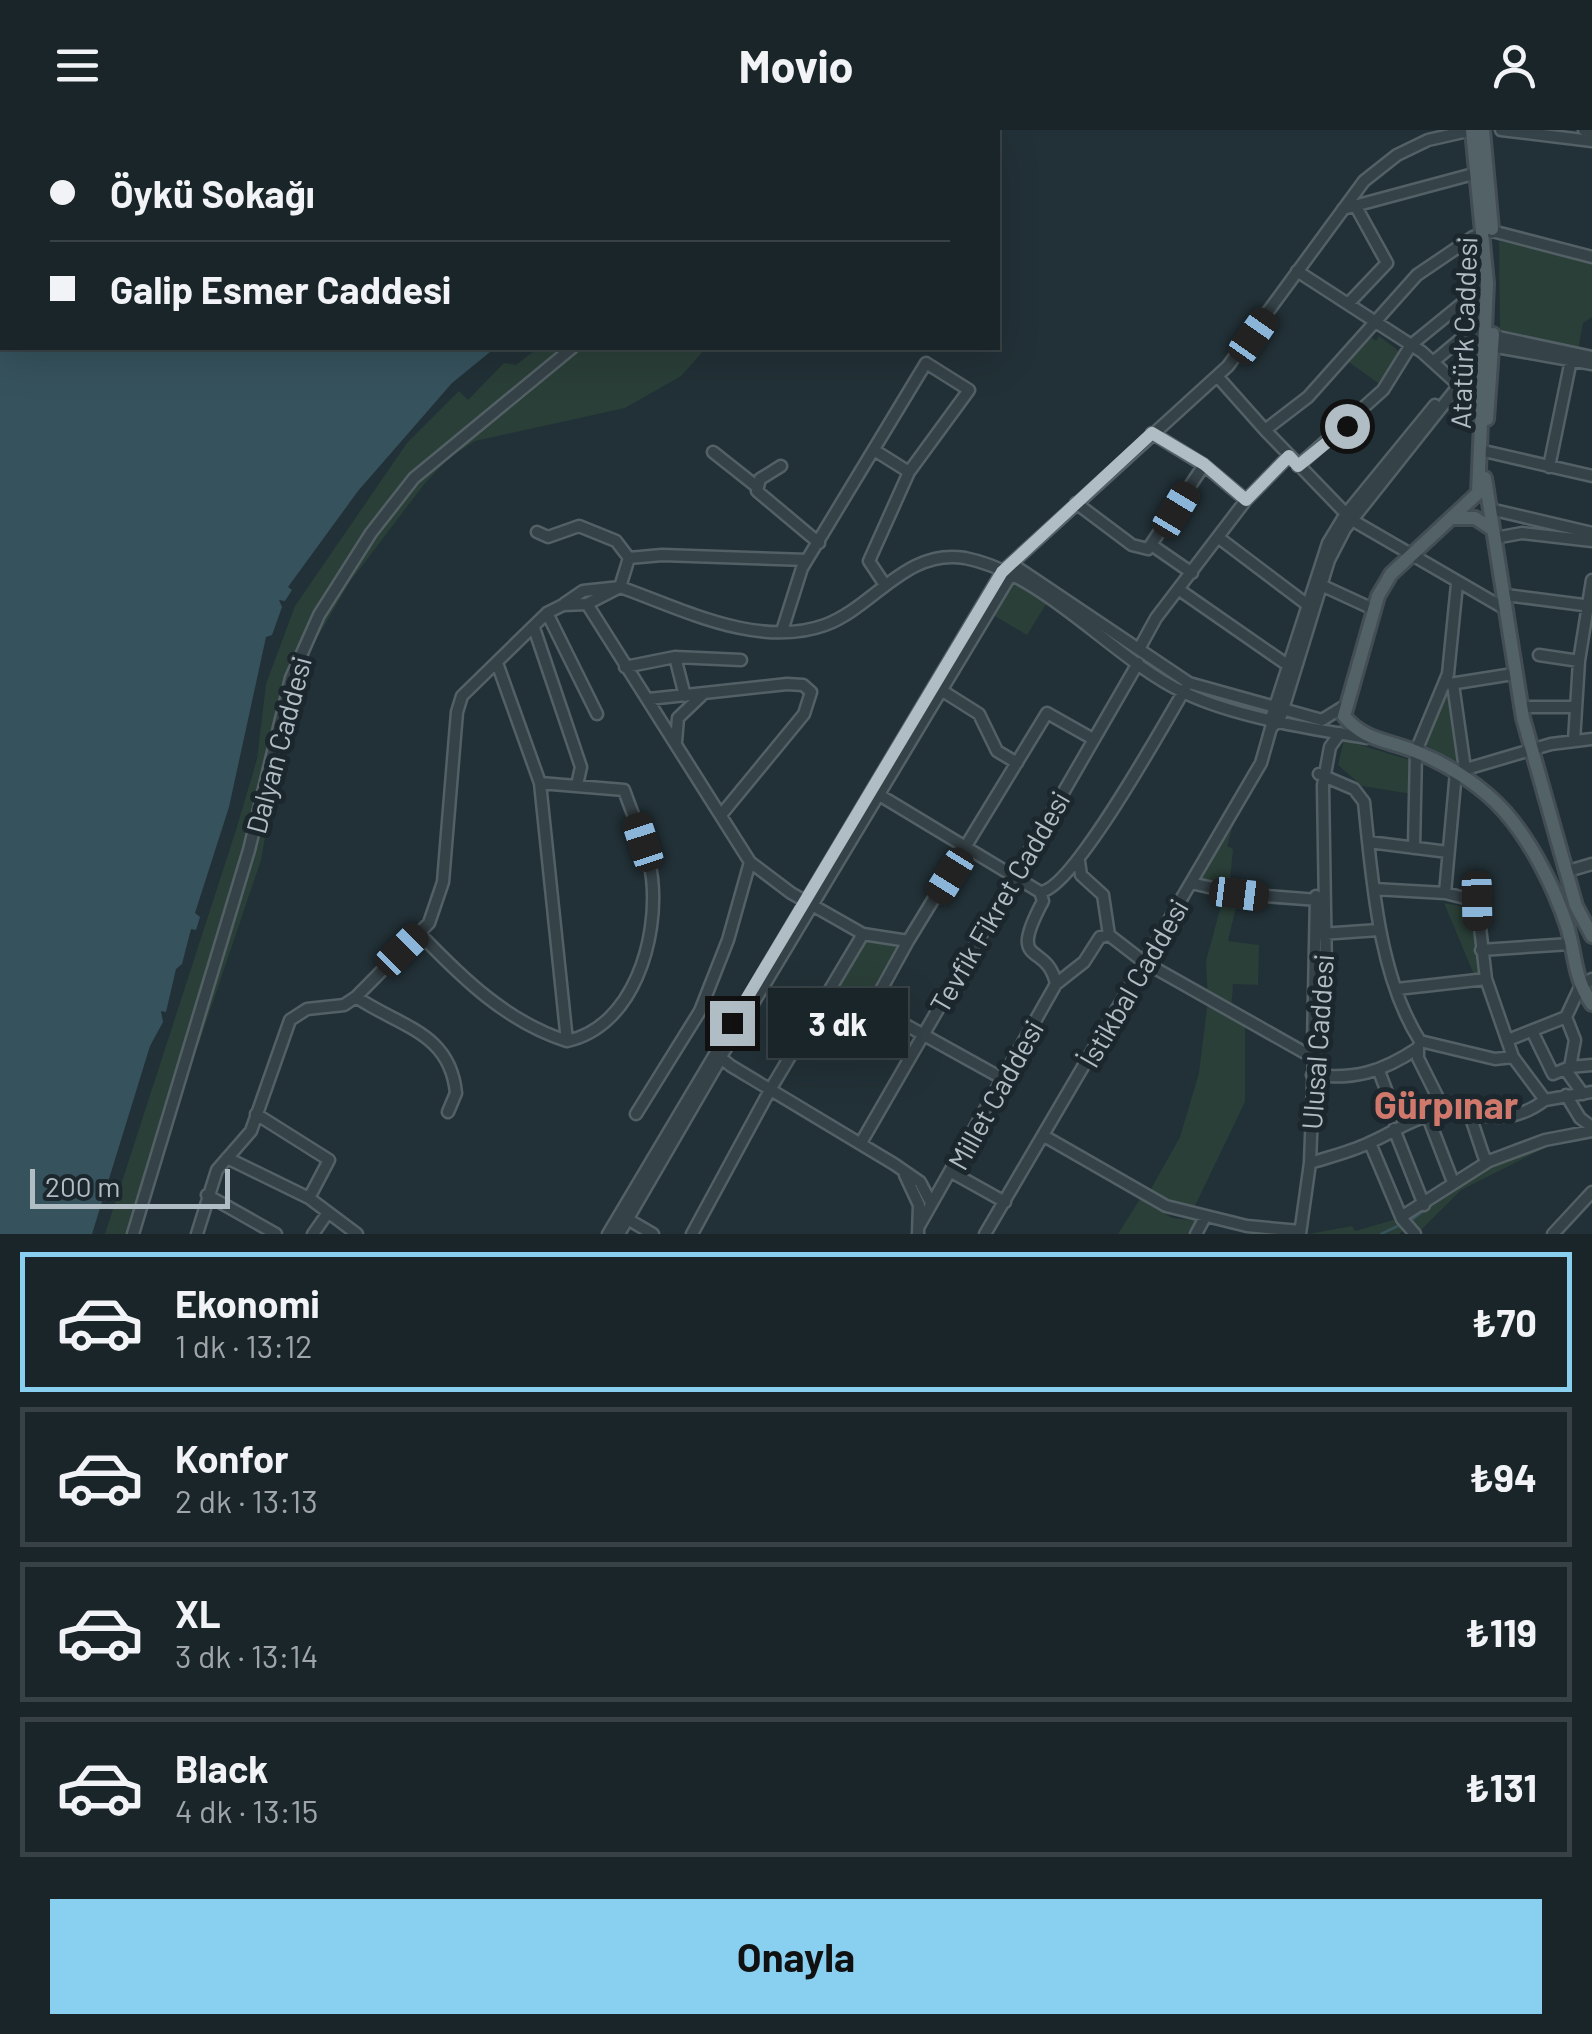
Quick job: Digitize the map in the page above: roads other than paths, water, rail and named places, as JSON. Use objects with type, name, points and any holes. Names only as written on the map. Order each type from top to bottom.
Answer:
[{"type":"main road","name":"Atatürk Caddesi","points":[[1470,505],[1479,489],[1480,392],[1488,347],[1489,236],[1472,130]]},
{"type":"main road","name":"Atatürk Caddesi","points":[[1483,130],[1489,236],[1484,451],[1490,510],[1506,595],[1520,707],[1565,872],[1589,932]]},
{"type":"main road","points":[[1490,510],[1470,505],[1392,574],[1374,609],[1343,707],[1348,721],[1368,738],[1461,771],[1518,828],[1564,918],[1592,1004]]},
{"type":"main road","points":[[1455,518],[1474,518],[1494,533]]},
{"type":"main road","points":[[1564,918],[1573,920],[1578,912]]},
{"type":"main road","points":[[1570,940],[1589,932]]},
{"type":"street","points":[[874,792],[941,690],[1012,564],[1217,376],[1253,336],[1364,181],[1397,155],[1428,140],[1472,130]]},
{"type":"street","points":[[1501,130],[1592,141]]},
{"type":"street","points":[[1584,130],[1592,132]]},
{"type":"street","points":[[1341,209],[1477,173]]},
{"type":"street","points":[[1348,304],[1387,264],[1355,206]]},
{"type":"street","points":[[1265,430],[1308,398],[1373,320],[1418,275],[1489,236],[1592,257]]},
{"type":"street","points":[[1297,271],[1480,392]]},
{"type":"street","points":[[1298,466],[1383,390],[1411,345],[1487,284]]},
{"type":"street","points":[[1433,362],[1470,331],[1488,347],[1592,360]]},
{"type":"street","points":[[1488,347],[1592,360]]},
{"type":"street","points":[[1275,716],[1286,664],[1328,543],[1488,347]]},
{"type":"street","name":"Dalyan Caddesi","points":[[133,1234],[249,850],[291,678],[314,626],[370,533],[414,478],[570,350]]},
{"type":"street","points":[[1549,466],[1571,360]]},
{"type":"street","points":[[782,631],[807,560],[926,363],[969,390],[909,472],[868,561],[885,585]]},
{"type":"street","points":[[1217,376],[1349,518],[1507,610]]},
{"type":"street","points":[[1152,433],[1204,464],[1246,500]]},
{"type":"street","points":[[874,450],[909,472]]},
{"type":"street","points":[[1484,451],[1591,472]]},
{"type":"street","points":[[713,452],[818,544]]},
{"type":"street","points":[[1139,650],[1178,589],[1246,500],[1289,456]]},
{"type":"street","points":[[1076,503],[1144,550],[1152,546],[1204,464]]},
{"type":"street","points":[[756,486],[770,470],[782,466]]},
{"type":"street","points":[[1490,510],[1592,533]]},
{"type":"street","points":[[1275,716],[1329,560],[1349,518]]},
{"type":"street","points":[[537,532],[548,537],[580,526],[616,541],[629,558]]},
{"type":"street","points":[[1494,533],[1592,541]]},
{"type":"street","points":[[1218,538],[1305,604]]},
{"type":"street","points":[[1152,546],[1192,573]]},
{"type":"street","points":[[629,558],[662,554],[807,560]]},
{"type":"street","points":[[563,605],[586,604],[620,587],[629,558]]},
{"type":"street","points":[[197,1234],[207,1195],[226,1158],[250,1131],[290,1020],[307,1008],[344,1004],[356,997],[429,923],[443,882],[456,712],[474,681],[548,613],[583,591],[620,587],[754,631],[782,631],[826,625],[932,558],[965,558],[1033,587],[1138,663],[1186,688],[1318,728],[1368,738]]},
{"type":"street","points":[[1012,564],[1139,650],[1186,688]]},
{"type":"street","points":[[608,1234],[624,1217],[1006,575]]},
{"type":"street","points":[[1574,741],[1578,661],[1592,580]]},
{"type":"street","points":[[1446,893],[1448,852],[1461,771],[1448,685],[1457,584]]},
{"type":"street","points":[[1321,586],[1374,609]]},
{"type":"street","points":[[1178,589],[1286,664]]},
{"type":"street","points":[[1506,595],[1589,606]]},
{"type":"street","points":[[586,604],[750,862],[863,934],[908,941]]},
{"type":"street","points":[[548,613],[597,714]]},
{"type":"street","points":[[534,628],[581,767],[577,785]]},
{"type":"street","points":[[1539,655],[1578,661]]},
{"type":"street","points":[[626,668],[676,657],[741,660]]},
{"type":"street","points":[[676,657],[686,696]]},
{"type":"street","points":[[497,663],[540,783],[567,1040]]},
{"type":"street","name":"Tevfik Fikret Caddesi","points":[[862,1141],[1138,663]]},
{"type":"street","points":[[1448,685],[1513,674]]},
{"type":"street","points":[[649,699],[788,684],[803,685],[811,692],[804,714],[721,815]]},
{"type":"street","points":[[1414,848],[1416,752],[1448,685]]},
{"type":"street","points":[[1079,861],[1086,880],[1103,894],[1104,933],[1084,962],[1072,969],[1050,967],[1032,956],[1026,941],[1049,891],[1079,861],[1186,688]]},
{"type":"street","points":[[941,690],[979,714],[997,751],[1017,763]]},
{"type":"street","points":[[678,751],[678,718],[703,694]]},
{"type":"street","points":[[1520,707],[1576,706]]},
{"type":"street","points":[[1275,716],[1322,720],[1343,707]]},
{"type":"street","points":[[877,1009],[881,990],[908,941],[1047,712],[1092,739]]},
{"type":"street","name":"İstikbal Caddesi","points":[[985,1234],[1261,762],[1275,716]]},
{"type":"street","name":"Ulusal Caddesi","points":[[1300,1232],[1310,1163],[1320,936],[1326,742],[1318,728]]},
{"type":"street","points":[[1340,733],[1330,747],[1322,775],[1354,788],[1364,802],[1380,930],[1417,1042],[1418,1058],[1446,1114]]},
{"type":"street","points":[[1461,771],[1592,739]]},
{"type":"street","points":[[419,933],[495,1004],[537,1029],[567,1040],[597,1031],[617,1012],[647,943],[652,901],[648,860],[624,790],[540,783]]},
{"type":"street","points":[[874,792],[1049,891],[1086,880]]},
{"type":"street","points":[[1368,840],[1448,852]]},
{"type":"street","points":[[636,1114],[700,1011],[728,940],[750,862]]},
{"type":"street","points":[[1565,872],[1592,864]]},
{"type":"street","points":[[1191,883],[1239,894],[1319,900]]},
{"type":"street","points":[[1374,890],[1446,893],[1477,901],[1486,980],[1513,1057],[1545,1100]]},
{"type":"street","points":[[1320,936],[1380,930]]},
{"type":"street","points":[[1104,933],[1144,962],[1314,1058]]},
{"type":"street","points":[[692,1234],[770,1090],[863,934]]},
{"type":"street","points":[[1482,950],[1570,940]]},
{"type":"street","points":[[1050,967],[1056,984]]},
{"type":"street","name":"Millet Caddesi","points":[[918,1230],[1056,984],[1072,969]]},
{"type":"street","points":[[1397,989],[1486,980]]},
{"type":"street","points":[[1508,1040],[1566,1017],[1586,983]]},
{"type":"street","points":[[826,995],[857,1011],[877,1009],[1005,1080]]},
{"type":"street","points":[[356,997],[392,1020],[433,1038],[442,1050],[456,1093],[448,1112]]},
{"type":"street","points":[[1566,1017],[1575,1040],[1568,1068]]},
{"type":"street","points":[[1532,1030],[1553,1074],[1592,1064]]},
{"type":"street","points":[[1312,1075],[1347,1079],[1379,1071],[1417,1042],[1496,1060],[1513,1057]]},
{"type":"street","points":[[718,1056],[862,1141],[920,1182],[931,1203]]},
{"type":"street","points":[[1568,1068],[1588,1093]]},
{"type":"street","points":[[1379,1071],[1392,1103],[1408,1124]]},
{"type":"street","points":[[1310,1163],[1370,1143],[1428,1116],[1508,1119],[1524,1116],[1545,1100],[1588,1093]]},
{"type":"street","points":[[1566,1096],[1592,1129]]},
{"type":"street","points":[[256,1114],[329,1160],[309,1198]]},
{"type":"street","points":[[1470,1115],[1489,1161]]},
{"type":"street","points":[[1428,1116],[1453,1182]]},
{"type":"street","points":[[1394,1129],[1424,1205]]},
{"type":"street","points":[[1401,1217],[1489,1161],[1546,1140],[1592,1129]]},
{"type":"street","points":[[1044,1136],[1166,1206],[1204,1218],[1300,1232]]},
{"type":"street","points":[[1370,1143],[1411,1233]]},
{"type":"street","points":[[226,1158],[309,1198],[357,1234]]},
{"type":"street","points":[[894,1164],[916,1194],[918,1230]]},
{"type":"street","points":[[953,1172],[1006,1202]]},
{"type":"street","points":[[1553,1234],[1592,1192]]},
{"type":"street","points":[[207,1195],[276,1234]]},
{"type":"street","points":[[314,1234],[327,1214]]},
{"type":"street","points":[[619,1234],[624,1217]]},
{"type":"street","points":[[624,1217],[653,1234]]},
{"type":"street","points":[[1196,1234],[1204,1218]]},
{"type":"water","points":[[0,350],[502,350],[490,352],[452,383],[358,491],[288,587],[292,590],[285,601],[279,600],[282,607],[272,635],[266,637],[229,807],[195,913],[200,917],[196,930],[191,929],[182,964],[176,969],[166,1012],[161,1011],[163,1022],[150,1046],[92,1234],[0,1234]]},
{"type":"waterway","points":[[1413,1219],[1444,1195]]},
{"type":"waterway","points":[[1381,1234],[1398,1226]]},
{"type":"district","name":"Gürpınar","points":[[1446,1104]]}]
